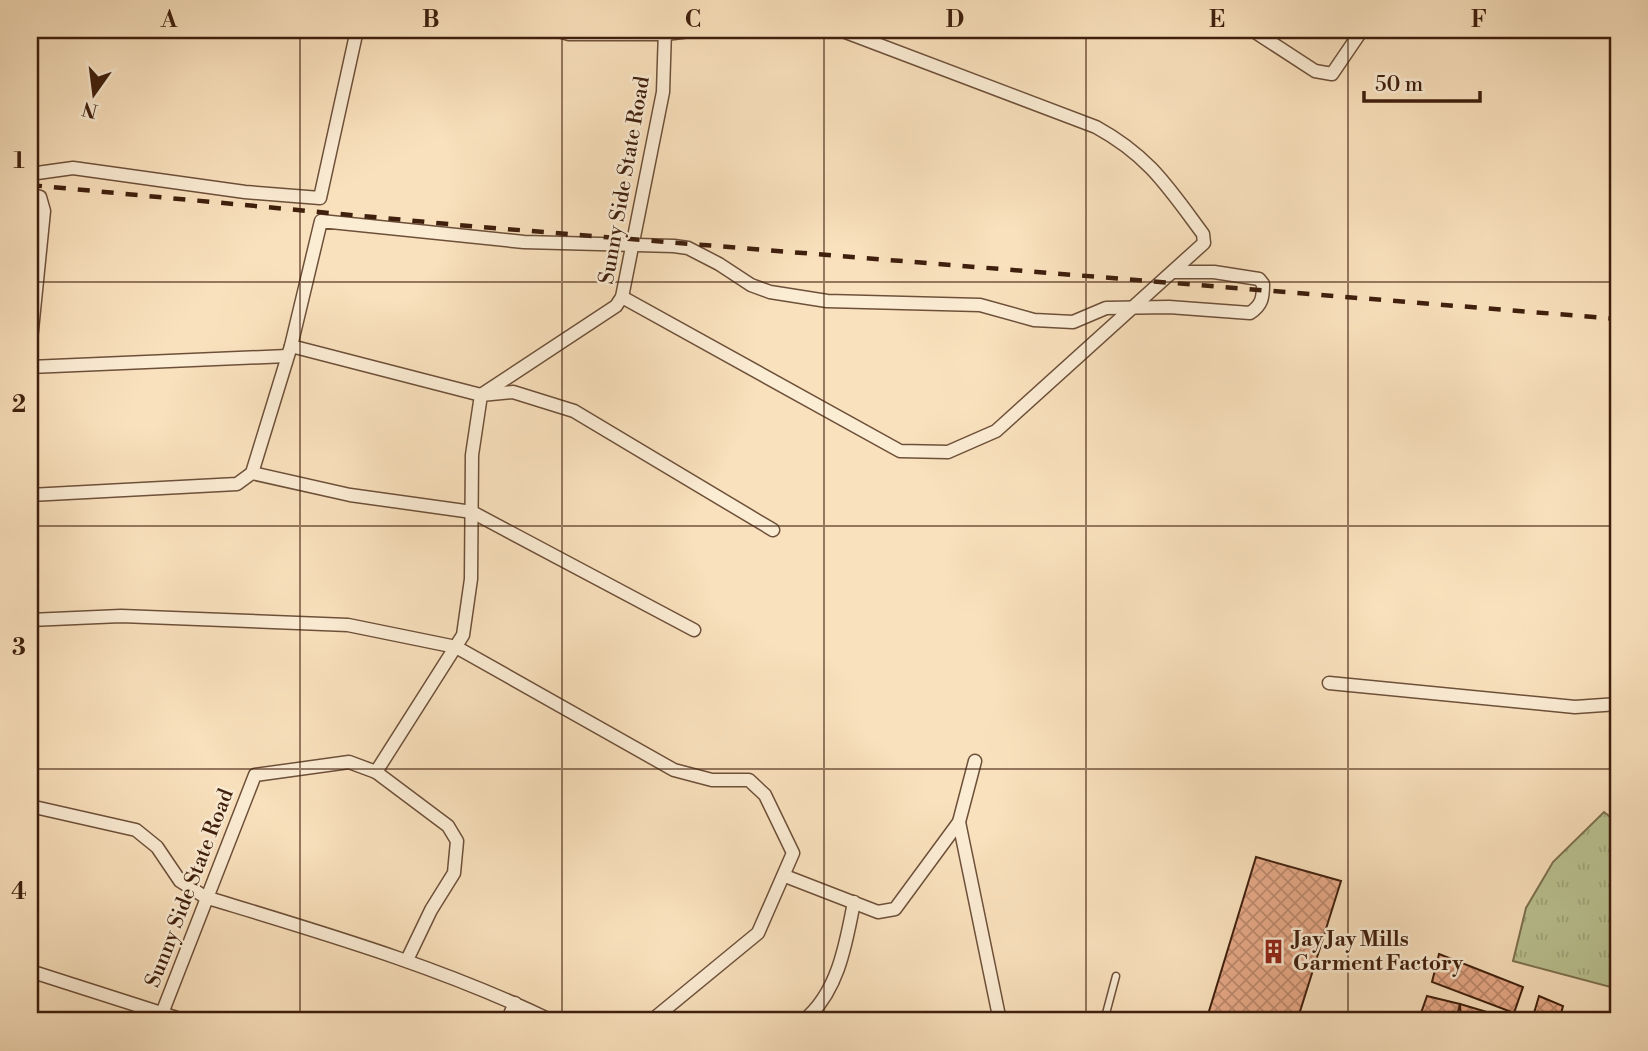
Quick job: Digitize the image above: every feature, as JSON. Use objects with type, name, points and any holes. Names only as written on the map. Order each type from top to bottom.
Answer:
[{"type":"street","points":[[30,174],[73,168],[245,192],[320,198],[357,30]]},
{"type":"street","points":[[555,30],[569,34],[699,30]]},
{"type":"street","points":[[622,297],[900,451],[948,452],[996,432],[1204,243],[1203,234],[1155,168],[1126,143],[1096,127],[840,30]]},
{"type":"street","points":[[1252,30],[1315,71],[1332,74],[1362,30]]},
{"type":"street","name":"Sunny Side State Road","points":[[481,395],[616,306],[622,297],[663,92],[665,32]]},
{"type":"street","points":[[30,194],[40,197],[44,211],[30,350]]},
{"type":"street","points":[[30,495],[237,484],[252,473],[289,351],[321,221],[524,242],[688,248],[751,285],[770,292],[827,301],[980,305],[1034,320],[1073,322],[1106,308],[1135,307],[1250,313],[1263,298],[1263,284],[1259,279],[1214,272],[1174,272]]},
{"type":"street","points":[[30,367],[289,351],[481,395],[513,392],[574,411],[773,530]]},
{"type":"street","points":[[407,960],[431,910],[454,873],[457,841],[449,826],[376,772],[463,635],[471,579],[472,455],[481,395]]},
{"type":"street","points":[[252,473],[350,495],[472,512],[694,630]]},
{"type":"street","points":[[30,620],[121,616],[348,625],[456,647],[674,770],[712,780],[750,780],[765,795],[793,853],[785,876],[758,933],[651,1021]]},
{"type":"street","points":[[1329,683],[1575,707],[1618,704]]},
{"type":"street","points":[[785,876],[878,912],[895,909],[959,822],[975,761]]},
{"type":"street","name":"Sunny Side State Road","points":[[160,1018],[205,897],[215,883],[255,775],[349,762],[376,772]]},
{"type":"street","points":[[30,806],[136,830],[157,847],[180,881],[205,897],[407,960],[515,1003],[552,1021]]},
{"type":"street","points":[[950,1021],[999,1020],[959,822]]},
{"type":"street","points":[[803,1021],[827,995],[846,943],[854,902]]},
{"type":"street","points":[[30,971],[160,1018],[186,1021]]},
{"type":"street","points":[[507,1021],[515,1003]]},
{"type":"lane","points":[[1104,1021],[1116,975]]},
{"type":"green space","points":[[1604,812],[1618,823],[1618,989],[1513,961],[1526,908],[1553,862]]},
{"type":"building","name":"Jay Jay Mills Garment Factory","points":[[1256,857],[1341,881],[1297,1021],[1206,1021]]},
{"type":"building","points":[[1439,954],[1523,987],[1514,1013],[1432,982]]},
{"type":"building","points":[[1427,996],[1460,1004],[1456,1021],[1420,1016]]},
{"type":"building","points":[[1539,996],[1563,1006],[1559,1021],[1534,1013]]},
{"type":"building","points":[[1460,1004],[1517,1021],[1461,1021]]},
{"type":"railway","points":[[30,185],[469,226],[1618,319]]},
{"type":"place","name":"Jay Jay Mills Garment Factory","points":[[1273,951]]}]
